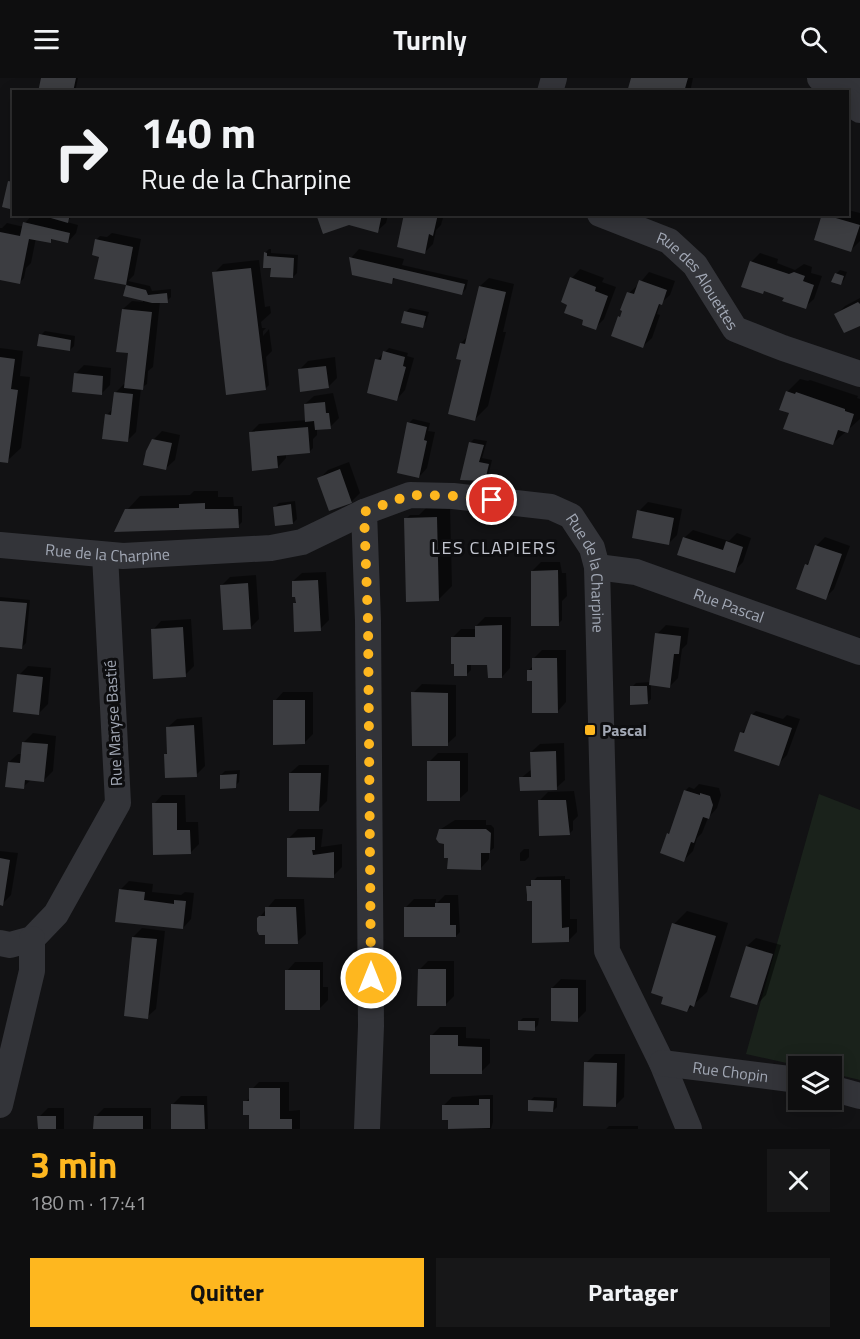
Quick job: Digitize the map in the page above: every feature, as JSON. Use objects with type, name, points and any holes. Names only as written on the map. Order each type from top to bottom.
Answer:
[{"type":"street","points":[[814,78],[830,90]]},
{"type":"street","points":[[820,78],[860,88]]},
{"type":"street","name":"Rue des Alouettes","points":[[605,216],[669,241],[695,265],[735,329],[860,374]]},
{"type":"street","name":"Rue de la Charpine","points":[[0,545],[105,555],[272,548],[303,542],[364,512],[410,495],[453,496],[551,507],[572,516],[592,548],[597,567],[607,951],[662,1063],[689,1129]]},
{"type":"street","points":[[364,512],[368,621],[371,1026],[367,1129]]},
{"type":"street","name":"Rue Maryse Bastié","points":[[32,939],[56,914],[118,803],[105,555]]},
{"type":"street","name":"Rue Pascal","points":[[597,567],[636,572],[860,652]]},
{"type":"street","points":[[0,943],[10,945],[32,939],[32,971],[0,1106]]},
{"type":"street","name":"Rue Chopin","points":[[662,1063],[788,1079]]},
{"type":"street","points":[[842,1091],[860,1096]]},
{"type":"shaded area","points":[[819,794],[860,810],[860,1080],[842,1076],[842,1056],[788,1056],[788,1063],[746,1054]]},
{"type":"building","points":[[41,78],[76,78],[73,90],[38,90]]},
{"type":"building","points":[[631,78],[688,78],[685,90],[628,90]]},
{"type":"building","points":[[8,181],[12,182],[12,210],[2,207]]},
{"type":"building","points":[[44,216],[70,216],[68,223]]},
{"type":"building","points":[[317,216],[382,216],[378,233],[349,225],[323,234]]},
{"type":"building","points":[[404,216],[438,216],[433,236],[429,234],[425,254],[397,247]]},
{"type":"building","points":[[821,216],[860,225],[851,252],[814,240]]},
{"type":"building","points":[[23,222],[70,233],[68,243],[51,239],[51,243],[29,239],[20,284],[0,280],[0,232],[20,236]]},
{"type":"building","points":[[95,239],[133,247],[126,285],[94,279],[99,257],[92,255]]},
{"type":"building","points":[[264,252],[267,256],[294,258],[293,278],[270,277],[271,268],[263,268]]},
{"type":"building","points":[[349,257],[465,284],[462,295],[393,278],[392,284],[352,275]]},
{"type":"building","points":[[750,261],[789,274],[794,272],[805,276],[803,281],[814,285],[806,309],[782,301],[784,298],[764,291],[763,294],[741,287]]},
{"type":"building","points":[[251,268],[266,390],[226,395],[212,272]]},
{"type":"building","points":[[835,273],[844,276],[841,285],[831,282]]},
{"type":"building","points":[[570,277],[596,287],[595,291],[608,296],[596,330],[582,325],[583,320],[564,313],[567,305],[561,302]]},
{"type":"building","points":[[639,280],[667,290],[662,305],[659,304],[643,348],[611,336],[618,316],[620,317],[622,311],[620,310],[627,292],[634,294]]},
{"type":"building","points":[[126,285],[146,290],[148,295],[167,293],[168,303],[152,303],[123,296]]},
{"type":"building","points":[[479,286],[506,292],[475,421],[448,414],[461,360],[456,359],[460,343],[465,344]]},
{"type":"building","points":[[858,302],[860,304],[860,326],[844,333],[834,314]]},
{"type":"building","points":[[122,309],[152,312],[143,390],[124,388],[128,353],[116,352]]},
{"type":"building","points":[[404,311],[426,316],[423,328],[401,323]]},
{"type":"building","points":[[39,334],[71,340],[70,351],[37,346]]},
{"type":"building","points":[[383,351],[405,357],[403,366],[406,367],[397,401],[367,393],[375,359],[381,360]]},
{"type":"building","points":[[0,357],[15,359],[11,389],[18,390],[8,463],[0,462]]},
{"type":"building","points":[[326,366],[329,388],[300,392],[298,369]]},
{"type":"building","points":[[74,373],[103,376],[102,395],[72,392]]},
{"type":"building","points":[[786,391],[795,394],[796,392],[854,414],[848,433],[838,430],[833,445],[783,429],[789,413],[779,410]]},
{"type":"building","points":[[114,392],[133,394],[128,442],[102,439],[105,414],[111,415]]},
{"type":"building","points":[[325,402],[331,429],[315,430],[314,421],[305,422],[304,404]]},
{"type":"building","points":[[407,422],[427,427],[424,440],[427,441],[419,478],[397,473]]},
{"type":"building","points":[[308,427],[310,453],[277,456],[278,468],[252,471],[249,432]]},
{"type":"building","points":[[152,439],[172,443],[166,470],[143,465]]},
{"type":"building","points":[[469,442],[484,445],[479,462],[489,464],[485,481],[460,480]]},
{"type":"building","points":[[340,469],[352,503],[329,511],[317,478]]},
{"type":"building","points":[[205,503],[205,509],[238,509],[239,528],[114,532],[125,509],[179,508],[179,504]]},
{"type":"building","points":[[291,504],[293,524],[275,526],[273,507]]},
{"type":"building","points":[[637,510],[674,518],[669,545],[632,538]]},
{"type":"building","points":[[437,517],[439,601],[406,602],[404,518]]},
{"type":"building","points":[[683,537],[723,550],[726,541],[743,547],[735,573],[677,555]]},
{"type":"building","points":[[815,545],[842,554],[826,600],[796,589]]},
{"type":"building","points":[[558,570],[559,626],[531,626],[531,571]]},
{"type":"building","points":[[318,580],[321,631],[294,632],[293,603],[296,603],[295,597],[292,597],[292,581]]},
{"type":"building","points":[[248,583],[251,629],[223,630],[220,585]]},
{"type":"building","points":[[0,601],[27,603],[22,649],[0,647]]},
{"type":"building","points":[[502,625],[502,678],[488,678],[487,665],[467,665],[467,676],[454,676],[454,664],[451,664],[451,637],[475,637],[475,626]]},
{"type":"building","points":[[183,627],[186,677],[153,679],[151,629]]},
{"type":"building","points":[[655,633],[681,636],[679,654],[674,654],[670,688],[649,685]]},
{"type":"building","points":[[532,658],[557,658],[558,713],[532,713],[532,681],[527,681],[527,670],[532,670]]},
{"type":"building","points":[[17,674],[43,677],[39,715],[13,712]]},
{"type":"building","points":[[630,686],[647,686],[648,704],[630,705]]},
{"type":"building","points":[[411,692],[448,693],[448,746],[412,746]]},
{"type":"building","points":[[273,700],[305,700],[305,744],[273,745]]},
{"type":"building","points":[[751,714],[792,728],[779,766],[734,751],[740,732],[744,733]]},
{"type":"building","points":[[194,725],[197,777],[165,778],[166,727]]},
{"type":"building","points":[[22,742],[48,744],[44,782],[25,780],[24,789],[5,787],[8,762],[20,763]]},
{"type":"building","points":[[556,751],[557,790],[520,791],[519,777],[531,777],[530,752]]},
{"type":"building","points":[[427,761],[460,761],[460,801],[427,801]]},
{"type":"building","points":[[289,773],[321,773],[319,811],[289,811]]},
{"type":"building","points":[[237,774],[236,788],[220,789],[220,775]]},
{"type":"building","points":[[684,790],[710,796],[713,805],[709,819],[703,817],[694,843],[691,842],[684,862],[660,853]]},
{"type":"building","points":[[538,800],[566,800],[570,835],[539,836]]},
{"type":"building","points":[[152,803],[177,803],[177,830],[190,830],[191,854],[153,855]]},
{"type":"building","points":[[439,829],[486,829],[491,833],[490,853],[481,853],[481,870],[447,869],[448,858],[444,858],[444,844],[439,843],[436,839]]},
{"type":"building","points":[[315,837],[313,855],[334,852],[334,878],[287,877],[287,838]]},
{"type":"building","points":[[0,858],[10,860],[3,906],[0,905]]},
{"type":"building","points":[[531,880],[561,880],[562,928],[569,927],[569,942],[532,943],[532,901],[527,901],[526,886],[531,886]]},
{"type":"building","points":[[119,889],[145,892],[144,900],[174,904],[174,900],[186,901],[183,929],[115,922]]},
{"type":"building","points":[[435,903],[450,903],[450,925],[456,925],[456,937],[404,937],[404,907],[435,907]]},
{"type":"building","points":[[265,907],[296,907],[298,944],[265,944],[265,935],[259,935],[257,931],[257,918],[265,916]]},
{"type":"building","points":[[672,923],[716,936],[694,1007],[690,1005],[687,1012],[661,1004],[663,997],[651,993]]},
{"type":"building","points":[[132,937],[157,939],[148,1019],[124,1016]]},
{"type":"building","points":[[746,946],[773,954],[757,1005],[730,997]]},
{"type":"building","points":[[418,969],[446,969],[446,1006],[417,1006]]},
{"type":"building","points":[[285,970],[320,970],[320,1010],[285,1010]]},
{"type":"building","points":[[551,988],[578,988],[578,1022],[551,1021]]},
{"type":"building","points":[[518,1021],[535,1021],[535,1031],[518,1030]]},
{"type":"building","points":[[430,1035],[458,1035],[458,1046],[482,1047],[482,1074],[430,1074]]},
{"type":"building","points":[[584,1062],[617,1063],[616,1107],[583,1106]]},
{"type":"building","points":[[249,1088],[280,1088],[280,1119],[292,1119],[292,1129],[249,1129],[249,1115],[243,1115],[243,1101],[249,1101]]},
{"type":"building","points":[[479,1099],[490,1099],[490,1128],[448,1129],[448,1120],[442,1120],[442,1105],[479,1105]]},
{"type":"building","points":[[528,1100],[554,1101],[553,1112],[528,1111]]},
{"type":"building","points":[[171,1104],[204,1105],[205,1129],[171,1129]]},
{"type":"building","points":[[37,1116],[56,1116],[56,1129],[38,1129]]},
{"type":"building","points":[[94,1116],[143,1116],[143,1129],[93,1129]]},
{"type":"place","name":"Pascal","points":[[590,730]]},
{"type":"district","name":"LES CLAPIERS","points":[[494,548]]},
{"type":"route","points":[[371,978],[368,621],[364,512],[410,495],[492,500]]}]
